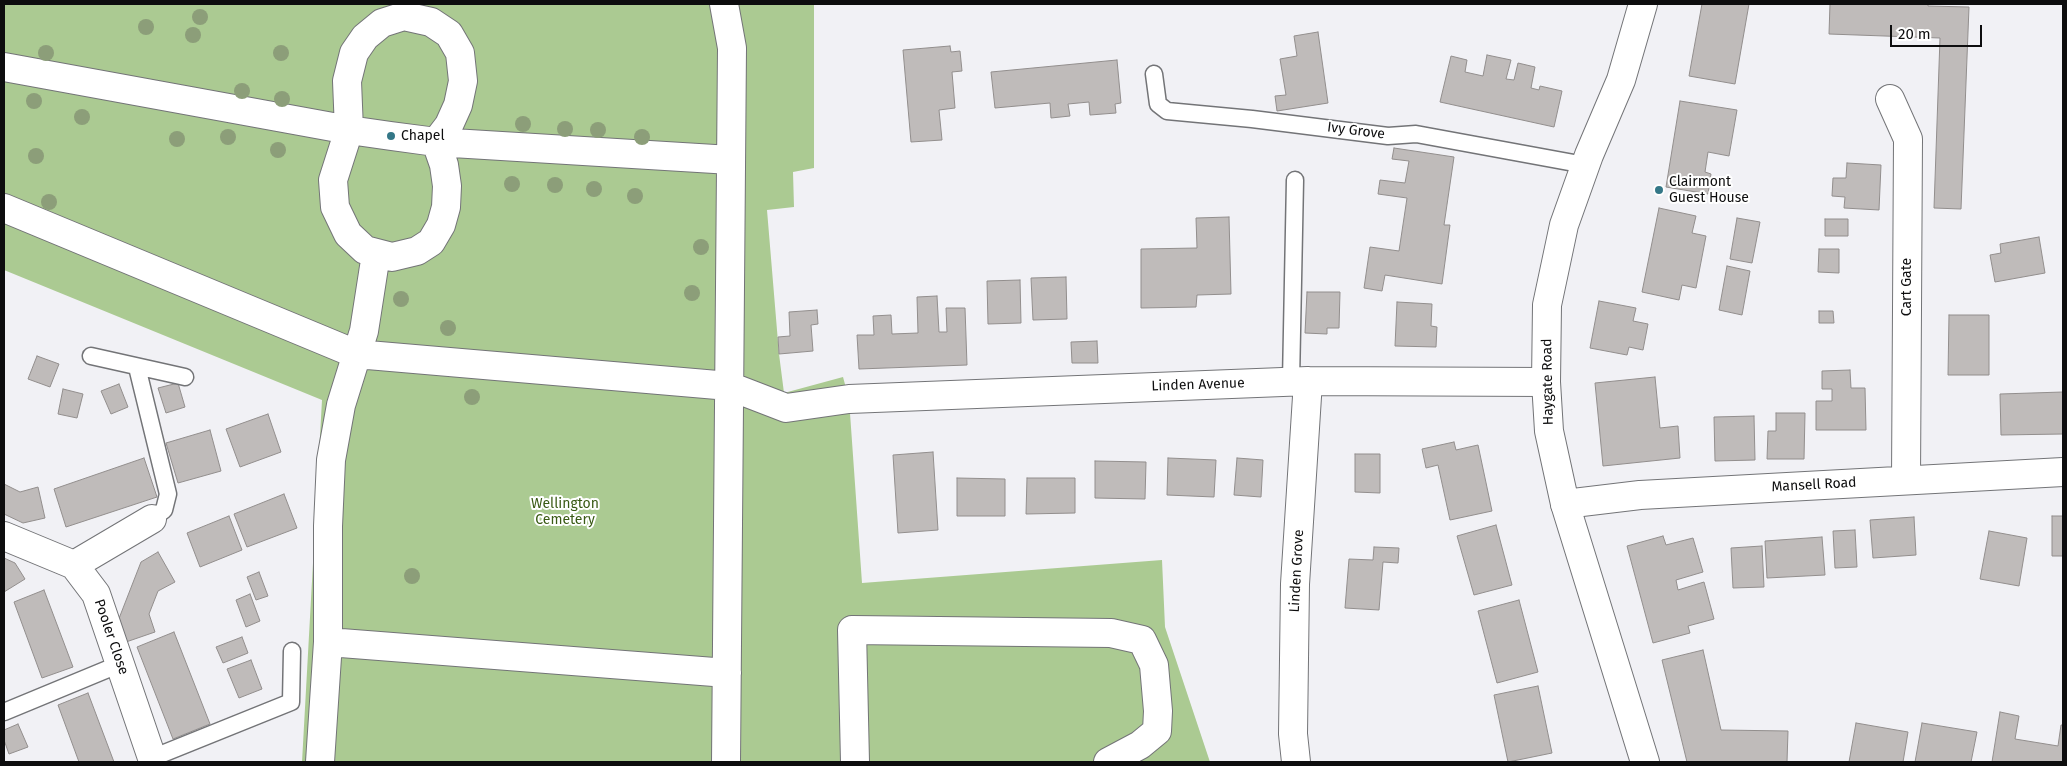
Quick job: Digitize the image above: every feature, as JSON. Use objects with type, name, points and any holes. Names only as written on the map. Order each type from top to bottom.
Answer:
[{"type":"street","points":[[724,4],[732,48],[726,762]]},
{"type":"street","name":"Haygate Road","points":[[1643,4],[1621,80],[1585,165],[1564,225],[1547,305],[1546,382],[1549,431],[1565,504],[1645,762]]},
{"type":"street","points":[[411,10],[449,34],[460,52],[463,81],[458,105],[449,125],[436,142],[444,165],[447,186],[446,207],[441,225],[431,242],[417,251],[392,257],[365,250],[348,234],[335,206],[334,180],[349,130],[347,81],[354,53],[365,36],[382,23],[404,16],[411,10]]},
{"type":"street","points":[[4,67],[349,130],[436,142],[731,160]]},
{"type":"street","name":"Cart Gate","points":[[1890,99],[1908,138],[1906,480]]},
{"type":"street","name":"Linden Avenue","points":[[4,208],[356,354],[729,386],[786,408],[849,399],[1299,381],[1546,382]]},
{"type":"street","points":[[320,762],[328,642],[328,526],[331,460],[341,405],[364,330],[376,254]]},
{"type":"street","name":"Linden Grove","points":[[1296,762],[1293,734],[1299,381]]},
{"type":"street","name":"Mansell Road","points":[[1565,504],[1640,495],[2063,472]]},
{"type":"street","points":[[74,566],[152,519]]},
{"type":"street","name":"Pooler Close","points":[[4,536],[74,566],[96,594],[120,664],[149,760]]},
{"type":"street","points":[[855,762],[852,630],[1111,633],[1142,640],[1154,665],[1158,711],[1157,731],[1140,745],[1108,762]]},
{"type":"street","points":[[328,642],[727,673]]},
{"type":"lane","name":"Ivy Grove","points":[[1154,74],[1158,104],[1167,112],[1252,118],[1388,136],[1416,134],[1585,165]]},
{"type":"lane","points":[[1294,180],[1299,381]]},
{"type":"lane","points":[[90,356],[184,377]]},
{"type":"lane","points":[[137,367],[168,494],[164,510],[152,519]]},
{"type":"lane","points":[[149,760],[291,702],[292,651]]},
{"type":"lane","points":[[4,712],[120,664]]},
{"type":"green space","name":"Wellington Cemetery","points":[[4,4],[814,4],[814,168],[793,172],[794,207],[767,210],[784,393],[843,377],[849,399],[862,583],[1162,560],[1165,627],[1210,762],[302,762],[322,400],[4,270]]},
{"type":"building","points":[[1702,4],[1749,4],[1735,84],[1689,76]]},
{"type":"building","points":[[1830,4],[1928,4],[1928,6],[1969,7],[1961,209],[1934,208],[1940,38],[1829,34]]},
{"type":"building","points":[[1318,32],[1328,103],[1277,111],[1275,96],[1286,95],[1280,59],[1297,56],[1294,36]]},
{"type":"building","points":[[950,46],[951,52],[960,51],[962,71],[952,72],[955,108],[939,110],[942,140],[911,142],[903,50]]},
{"type":"building","points":[[1487,55],[1511,60],[1506,79],[1514,80],[1518,63],[1535,67],[1531,88],[1539,90],[1540,86],[1562,91],[1554,127],[1440,102],[1451,56],[1467,60],[1465,72],[1483,76]]},
{"type":"building","points":[[1117,60],[1121,103],[1115,104],[1116,113],[1090,115],[1089,102],[1068,104],[1070,116],[1051,118],[1050,103],[995,108],[991,72]]},
{"type":"building","points":[[1680,101],[1737,110],[1729,156],[1708,152],[1705,172],[1711,174],[1708,194],[1666,187]]},
{"type":"building","points":[[1394,148],[1454,157],[1444,225],[1450,225],[1442,284],[1385,275],[1382,291],[1364,288],[1370,247],[1399,251],[1407,198],[1378,194],[1380,180],[1405,183],[1409,161],[1392,159]]},
{"type":"building","points":[[1847,163],[1881,165],[1879,210],[1844,208],[1845,197],[1832,196],[1833,178],[1846,178]]},
{"type":"building","points":[[1659,208],[1696,216],[1692,233],[1706,236],[1696,288],[1682,285],[1679,300],[1642,292]]},
{"type":"building","points":[[1229,217],[1231,294],[1197,295],[1196,307],[1141,308],[1141,249],[1197,248],[1196,218]]},
{"type":"building","points":[[1737,218],[1760,222],[1752,263],[1730,259]]},
{"type":"building","points":[[1825,219],[1848,219],[1848,236],[1825,236]]},
{"type":"building","points":[[2039,237],[2045,273],[1995,282],[1990,255],[2001,253],[2000,244]]},
{"type":"building","points":[[1819,249],[1839,249],[1839,273],[1818,272]]},
{"type":"building","points":[[1727,266],[1750,271],[1742,315],[1719,310]]},
{"type":"building","points":[[1066,277],[1067,319],[1033,320],[1031,278]]},
{"type":"building","points":[[1020,280],[1021,323],[988,324],[987,281]]},
{"type":"building","points":[[1307,292],[1340,292],[1339,328],[1327,328],[1327,334],[1305,333]]},
{"type":"building","points":[[937,296],[939,332],[947,332],[946,308],[965,308],[967,365],[859,369],[857,335],[874,335],[873,316],[891,315],[892,334],[918,333],[917,297]]},
{"type":"building","points":[[1599,301],[1636,308],[1633,321],[1648,324],[1643,350],[1629,347],[1627,355],[1590,348]]},
{"type":"building","points":[[1397,302],[1432,304],[1431,326],[1437,327],[1436,347],[1395,346]]},
{"type":"building","points":[[817,310],[818,324],[811,325],[813,351],[779,354],[778,337],[790,336],[789,312]]},
{"type":"building","points":[[1819,311],[1833,311],[1834,323],[1819,323]]},
{"type":"building","points":[[1949,315],[1989,315],[1989,375],[1948,375]]},
{"type":"building","points":[[1097,341],[1098,363],[1072,363],[1071,342]]},
{"type":"building","points":[[37,356],[59,364],[50,387],[28,379]]},
{"type":"building","points":[[1850,370],[1851,388],[1865,388],[1866,430],[1816,430],[1816,401],[1832,401],[1832,389],[1822,389],[1822,371]]},
{"type":"building","points":[[1655,377],[1660,428],[1678,426],[1680,458],[1603,466],[1595,383]]},
{"type":"building","points":[[178,383],[185,407],[166,413],[158,388]]},
{"type":"building","points":[[119,384],[128,407],[111,414],[101,391]]},
{"type":"building","points":[[63,389],[83,394],[77,418],[58,414]]},
{"type":"building","points":[[2063,392],[2063,434],[2001,435],[2000,394]]},
{"type":"building","points":[[1776,413],[1805,413],[1804,459],[1767,459],[1768,431],[1776,431]]},
{"type":"building","points":[[268,414],[281,452],[240,467],[226,429]]},
{"type":"building","points":[[1754,416],[1755,460],[1715,461],[1714,417]]},
{"type":"building","points":[[210,430],[221,471],[178,483],[166,443]]},
{"type":"building","points":[[1454,442],[1456,450],[1478,445],[1492,511],[1450,520],[1438,465],[1426,468],[1422,449]]},
{"type":"building","points":[[933,452],[938,530],[898,533],[893,455]]},
{"type":"building","points":[[1355,454],[1380,454],[1380,493],[1355,492]]},
{"type":"building","points":[[144,458],[157,497],[66,527],[54,489]]},
{"type":"building","points":[[1168,458],[1216,460],[1214,497],[1167,495]]},
{"type":"building","points":[[1237,458],[1263,460],[1261,497],[1234,495]]},
{"type":"building","points":[[1095,461],[1146,462],[1145,499],[1095,498]]},
{"type":"building","points":[[957,478],[1005,479],[1005,516],[957,516]]},
{"type":"building","points":[[1027,478],[1075,478],[1075,513],[1026,514]]},
{"type":"building","points":[[4,484],[20,492],[38,487],[45,518],[23,523],[4,514]]},
{"type":"building","points":[[284,494],[297,528],[247,547],[234,514]]},
{"type":"building","points":[[229,516],[242,550],[200,567],[187,533]]},
{"type":"building","points":[[2052,516],[2063,516],[2063,556],[2052,556]]},
{"type":"building","points":[[1914,517],[1916,555],[1873,558],[1870,520]]},
{"type":"building","points":[[1496,525],[1512,585],[1474,595],[1457,536]]},
{"type":"building","points":[[1855,530],[1857,567],[1835,568],[1833,531]]},
{"type":"building","points":[[1989,531],[2027,538],[2019,586],[1980,579]]},
{"type":"building","points":[[1663,536],[1666,545],[1693,538],[1703,572],[1676,580],[1678,590],[1704,582],[1714,619],[1688,626],[1690,633],[1653,643],[1627,546]]},
{"type":"building","points":[[1822,537],[1825,575],[1767,578],[1765,541]]},
{"type":"building","points":[[1762,546],[1764,587],[1733,588],[1731,548]]},
{"type":"building","points":[[1374,547],[1399,548],[1398,563],[1383,562],[1379,610],[1345,608],[1349,559],[1373,560]]},
{"type":"building","points":[[158,552],[175,582],[158,591],[149,614],[155,632],[126,642],[118,621],[141,562]]},
{"type":"building","points":[[4,558],[15,563],[25,579],[4,592]]},
{"type":"building","points":[[259,572],[268,596],[256,600],[247,577]]},
{"type":"building","points":[[44,590],[73,667],[42,678],[14,602]]},
{"type":"building","points":[[250,594],[260,621],[246,627],[236,600]]},
{"type":"building","points":[[1519,600],[1538,672],[1497,683],[1478,611]]},
{"type":"building","points":[[174,632],[210,724],[173,739],[137,647]]},
{"type":"building","points":[[242,637],[248,653],[223,663],[216,647]]},
{"type":"building","points":[[1703,650],[1721,730],[1788,731],[1787,762],[1687,762],[1662,660]]},
{"type":"building","points":[[251,660],[262,689],[239,698],[227,669]]},
{"type":"building","points":[[1538,686],[1552,753],[1508,762],[1494,695]]},
{"type":"building","points":[[88,693],[114,762],[79,762],[58,705]]},
{"type":"building","points":[[2000,712],[2019,716],[2015,739],[2058,746],[2061,725],[2063,725],[2063,762],[1992,762]]},
{"type":"building","points":[[1856,723],[1908,732],[1903,762],[1849,762]]},
{"type":"building","points":[[1922,723],[1977,732],[1971,762],[1915,762]]},
{"type":"building","points":[[18,724],[28,747],[9,754],[4,740],[4,730]]},
{"type":"place","name":"Chapel","points":[[391,136]]},
{"type":"place","name":"Clairmont Guest House","points":[[1659,190]]}]
